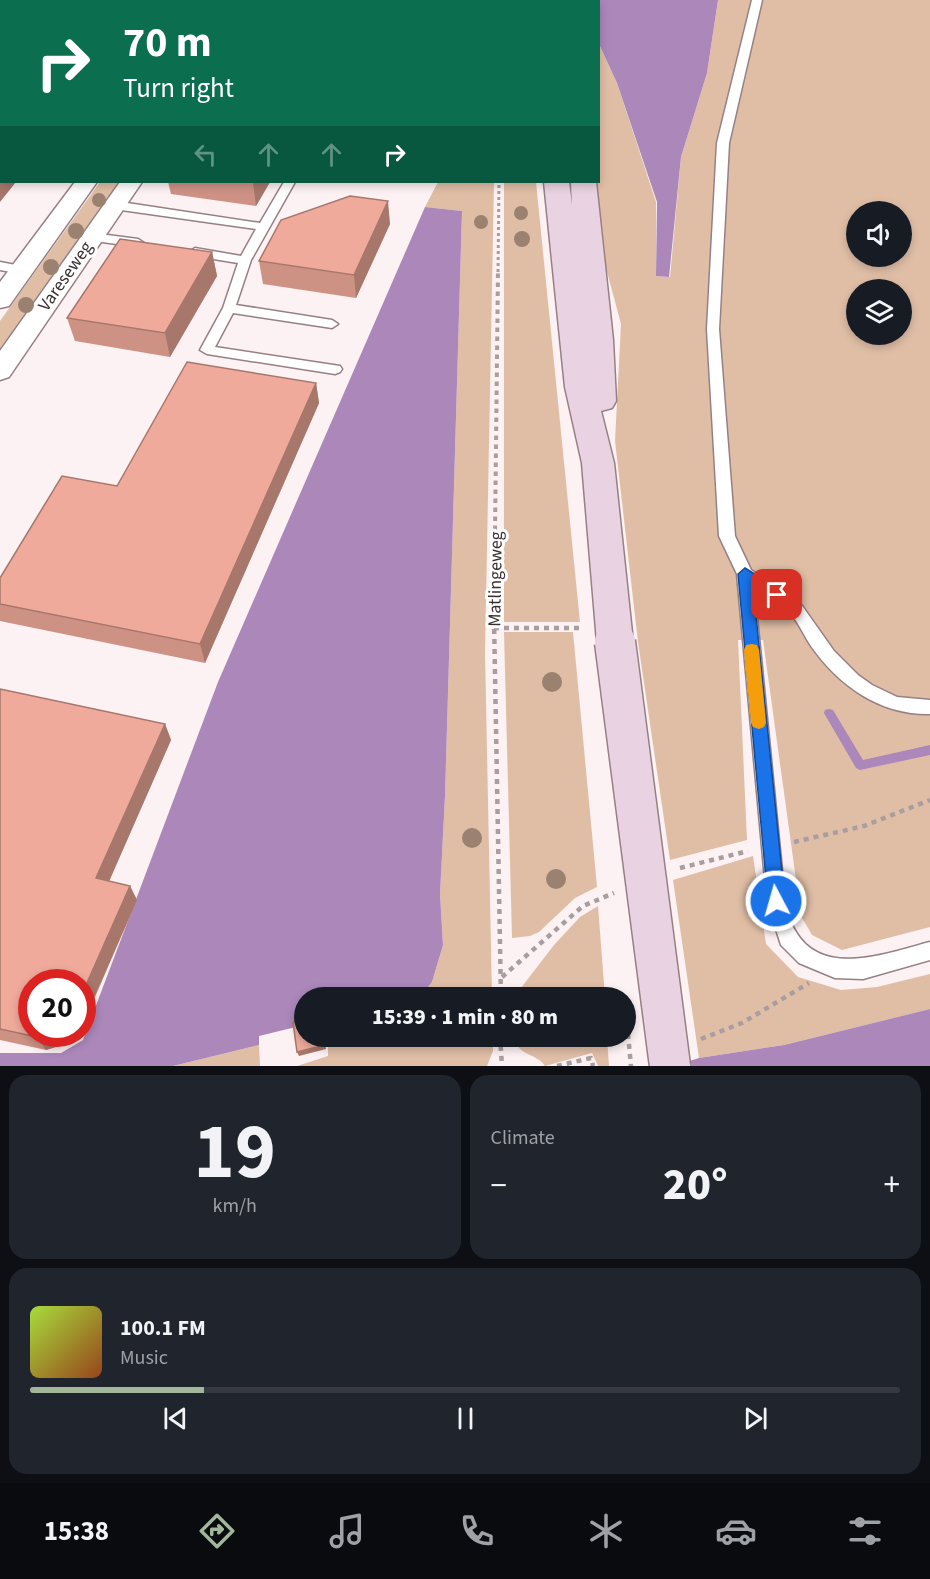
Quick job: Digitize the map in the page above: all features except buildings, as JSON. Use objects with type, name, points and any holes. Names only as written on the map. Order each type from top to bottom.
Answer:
[{"type":"main road","points":[[557,183],[580,387],[598,463]]},
{"type":"main road","points":[[583,183],[602,389],[598,463],[601,635],[680,1055]]},
{"type":"street","points":[[0,300],[11,268],[85,183]]},
{"type":"street","name":"Vareseweg","points":[[0,371],[129,183]]},
{"type":"lane","points":[[757,0],[723,142],[713,329],[727,536],[745,574],[776,901],[788,938],[806,956],[835,968],[863,969],[930,951]]},
{"type":"lane","points":[[288,183],[245,260],[229,308],[207,350],[335,369]]},
{"type":"lane","points":[[114,205],[264,227]]},
{"type":"lane","points":[[92,237],[153,246]]},
{"type":"lane","points":[[188,251],[245,260]]},
{"type":"lane","points":[[229,308],[332,324]]},
{"type":"lane","points":[[745,574],[793,605],[819,644],[852,682],[888,701],[923,708],[930,707]]},
{"type":"path","name":"Matlingeweg","points":[[499,183],[494,628],[502,987]]},
{"type":"path","points":[[494,628],[601,635]]},
{"type":"path","points":[[770,845],[826,837],[856,829],[886,820],[930,800]]},
{"type":"path","points":[[680,1055],[742,1023],[835,968]]},
{"type":"path","points":[[501,1047],[502,1066]]},
{"type":"path","points":[[629,1047],[631,1066]]},
{"type":"path","points":[[557,1066],[591,1058],[593,1066]]},
{"type":"shaded area","points":[[600,0],[718,0],[707,73],[681,157],[669,277],[656,276],[657,202],[617,83],[600,46]]},
{"type":"shaded area","points":[[718,0],[930,0],[930,927],[842,950],[812,935],[801,916],[763,640],[738,640],[747,840],[670,860],[638,642],[615,441],[621,324],[606,268],[595,183],[600,183],[600,46],[617,83],[656,202],[656,276],[670,277],[681,157],[707,73]]},
{"type":"shaded area","points":[[99,183],[123,183],[0,358],[0,321]]},
{"type":"shaded area","points":[[437,183],[494,183],[485,653],[492,987],[429,987],[443,945],[440,894],[445,796],[462,211],[425,207]]},
{"type":"shaded area","points":[[504,183],[536,183],[580,622],[504,622]]},
{"type":"shaded area","points":[[425,207],[462,211],[445,796],[440,894],[443,945],[432,982],[428,987],[294,987],[294,1027],[259,1036],[259,1045],[173,1066],[0,1066],[0,1053],[61,1053],[71,1047],[96,1047],[96,1006],[218,682]]},
{"type":"shaded area","points":[[504,632],[573,632],[597,887],[575,898],[539,932],[530,936],[512,938]]},
{"type":"shaded area","points":[[753,856],[766,944],[798,977],[841,990],[877,987],[930,974],[930,1009],[784,1045],[699,1058],[673,880]]},
{"type":"shaded area","points":[[598,906],[604,987],[522,987],[554,945],[580,917]]},
{"type":"shaded area","points":[[930,1009],[930,1066],[674,1066],[699,1058],[784,1045]]},
{"type":"shaded area","points":[[259,1045],[260,1066],[173,1066]]},
{"type":"shaded area","points":[[328,1047],[493,1047],[487,1066],[297,1066],[328,1056]]},
{"type":"shaded area","points":[[608,1047],[609,1066],[598,1066],[592,1053],[545,1066],[519,1048]]},
{"type":"waterway","points":[[829,713],[860,765],[930,750]]},
{"type":"slow traffic","points":[[752,650],[759,723]]},
{"type":"route","points":[[776,901],[745,574],[777,595]]}]
